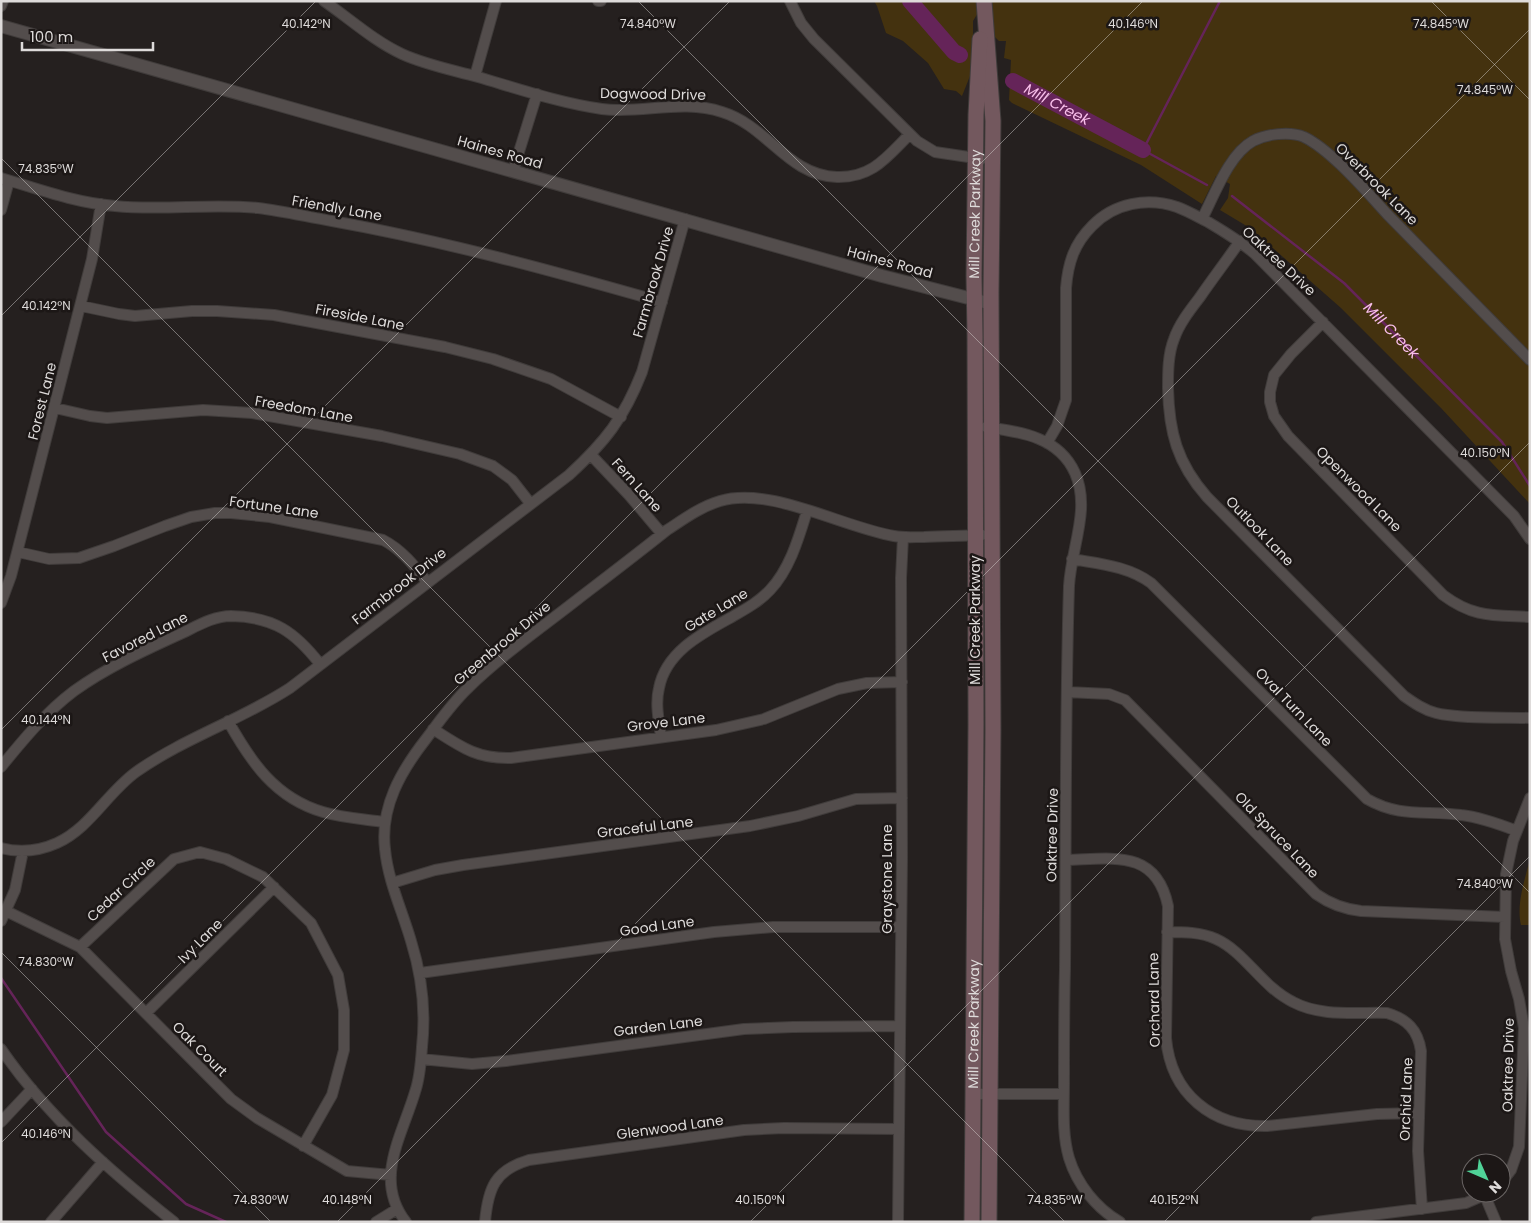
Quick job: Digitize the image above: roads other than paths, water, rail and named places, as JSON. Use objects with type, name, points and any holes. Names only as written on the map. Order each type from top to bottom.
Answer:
[{"type":"main road","name":"Mill Creek Parkway","points":[[984,1],[993,121],[993,535],[989,1222]]},
{"type":"main road","name":"Mill Creek Parkway","points":[[972,1222],[975,158],[979,45],[984,18]]},
{"type":"street","points":[[1,6],[3,1]]},
{"type":"street","name":"Dogwood Drive","points":[[324,1],[382,43],[402,54],[426,63],[537,94],[603,109],[622,110],[696,106],[723,112],[750,125],[803,169],[827,177],[865,174],[880,164],[909,135]]},
{"type":"street","points":[[475,76],[496,1]]},
{"type":"street","points":[[790,1],[801,23],[814,39],[909,135],[935,152],[993,160]]},
{"type":"street","name":"Haines Road","points":[[1,26],[882,276],[992,304]]},
{"type":"street","points":[[513,171],[537,94]]},
{"type":"street","name":"Overbrook Lane","points":[[1202,220],[1232,162],[1242,149],[1252,142],[1269,136],[1284,134],[1303,136],[1326,151],[1530,360]]},
{"type":"street","points":[[1,210],[5,179]]},
{"type":"street","name":"Friendly Lane","points":[[5,179],[101,204],[135,207],[226,206],[259,208],[346,223],[524,263],[662,302]]},
{"type":"street","name":"Oaktree Drive","points":[[1047,443],[1060,419],[1066,400],[1067,271],[1072,255],[1079,241],[1101,218],[1131,204],[1157,202],[1177,207],[1202,220],[1240,241],[1255,254],[1514,516],[1530,539]]},
{"type":"street","name":"Forest Lane","points":[[1,603],[18,552],[81,306],[92,259],[101,204]]},
{"type":"street","name":"Farmbrook Drive","points":[[1,848],[23,851],[43,848],[68,837],[79,829],[116,789],[135,773],[189,741],[277,697],[568,474],[591,454],[612,431],[635,390],[642,372],[685,219]]},
{"type":"street","name":"Outlook Lane","points":[[1240,241],[1186,317],[1173,341],[1168,378],[1170,423],[1179,455],[1190,476],[1214,504],[1404,696],[1436,713],[1530,718]]},
{"type":"street","name":"Fireside Lane","points":[[81,306],[135,316],[217,311],[274,315],[445,347],[493,359],[551,379],[620,417]]},
{"type":"street","name":"Openwood Lane","points":[[1323,322],[1291,354],[1274,375],[1271,384],[1270,402],[1278,424],[1302,451],[1444,595],[1458,605],[1481,614],[1530,617]]},
{"type":"street","name":"Freedom Lane","points":[[55,408],[82,415],[107,418],[184,412],[229,411],[373,435],[460,454],[487,463],[504,472],[530,503]]},
{"type":"street","name":"Oaktree Drive","points":[[975,426],[1027,434],[1047,443],[1067,460],[1080,486],[1082,497],[1081,513],[1069,582],[1064,1094],[1066,1146],[1074,1171],[1084,1188],[1096,1203],[1120,1222]]},
{"type":"street","name":"Fern Lane","points":[[591,454],[662,534]]},
{"type":"street","name":"Greenbrook Drive","points":[[406,1222],[393,1198],[391,1175],[394,1150],[416,1091],[421,1059],[424,1011],[420,973],[392,884],[385,849],[384,822],[393,792],[403,771],[458,698],[491,667],[662,534],[706,506],[729,499],[765,499],[868,530],[903,537],[993,535]]},
{"type":"street","name":"Gate Lane","points":[[661,737],[657,706],[659,687],[671,660],[686,645],[750,606],[770,590],[784,570],[795,547],[807,511]]},
{"type":"street","name":"Fortune Lane","points":[[18,552],[49,559],[79,558],[191,517],[231,513],[270,517],[383,540],[407,558],[427,582]]},
{"type":"street","name":"Graystone Lane","points":[[898,1222],[902,798],[901,578],[903,537]]},
{"type":"street","name":"Oval Turn Lane","points":[[1072,559],[1119,568],[1134,573],[1151,583],[1367,800],[1400,812],[1460,814],[1517,830]]},
{"type":"street","name":"Favored Lane","points":[[1,767],[45,717],[74,691],[120,663],[160,643],[214,620],[229,616],[279,626],[299,640],[320,664]]},
{"type":"street","name":"Grove Lane","points":[[433,729],[471,752],[496,758],[511,758],[716,730],[764,719],[838,689],[867,683],[902,682]]},
{"type":"street","name":"Old Spruce Lane","points":[[1067,692],[1109,694],[1125,700],[1316,894],[1326,901],[1337,906],[1360,911],[1505,917]]},
{"type":"street","points":[[228,721],[252,760],[266,778],[293,798],[315,809],[333,815],[384,822]]},
{"type":"street","name":"Graceful Lane","points":[[392,884],[435,870],[463,865],[750,826],[798,816],[856,799],[902,798]]},
{"type":"street","name":"Oaktree Drive","points":[[1511,1168],[1515,1162],[1519,1147],[1524,1028],[1520,999],[1507,952],[1505,917],[1506,874],[1517,830],[1530,798]]},
{"type":"street","points":[[4,916],[15,890],[23,851]]},
{"type":"street","name":"Cedar Circle","points":[[80,947],[174,859],[200,852],[226,859],[263,877],[311,923],[338,975],[344,1010],[344,1050],[332,1095],[303,1146]]},
{"type":"street","name":"Orchard Lane","points":[[1066,860],[1124,859],[1144,866],[1158,880],[1166,896],[1168,906],[1166,1038],[1170,1059],[1181,1085],[1206,1110],[1225,1120],[1252,1126],[1377,1114],[1419,1113]]},
{"type":"street","name":"Ivy Lane","points":[[146,1013],[274,887]]},
{"type":"street","name":"Oak Court","points":[[4,916],[80,947],[231,1099],[257,1118],[346,1171],[391,1175]]},
{"type":"street","name":"Good Lane","points":[[420,973],[714,932],[773,927],[901,927]]},
{"type":"street","name":"Orchid Lane","points":[[1167,932],[1206,935],[1221,941],[1233,950],[1271,988],[1288,1000],[1306,1008],[1320,1011],[1387,1013],[1398,1016],[1407,1022],[1417,1035],[1421,1051],[1418,1151],[1422,1209]]},
{"type":"street","name":"Garden Lane","points":[[421,1059],[472,1064],[744,1029],[899,1026]]},
{"type":"street","points":[[1,1049],[32,1089],[77,1138],[174,1222]]},
{"type":"street","points":[[1,1122],[32,1089]]},
{"type":"street","points":[[973,1094],[1064,1094]]},
{"type":"street","name":"Glenwood Lane","points":[[485,1222],[489,1196],[498,1178],[510,1167],[529,1160],[744,1130],[784,1128],[899,1129]]},
{"type":"street","points":[[50,1222],[103,1162]]},
{"type":"street","points":[[1316,1222],[1466,1203]]},
{"type":"street","points":[[1490,1203],[1496,1222]]},
{"type":"street","points":[[376,1222],[398,1209]]},
{"type":"waterway","name":"Mill Creek","points":[[910,1],[954,52],[960,55]]},
{"type":"waterway","points":[[1207,185],[1143,150],[1220,1]]},
{"type":"waterway","name":"Mill Creek","points":[[1013,81],[1143,150]]},
{"type":"waterway","name":"Mill Creek","points":[[1232,196],[1344,283],[1502,442],[1530,486]]},
{"type":"waterway","points":[[1,978],[106,1132],[186,1204],[226,1222]]}]
